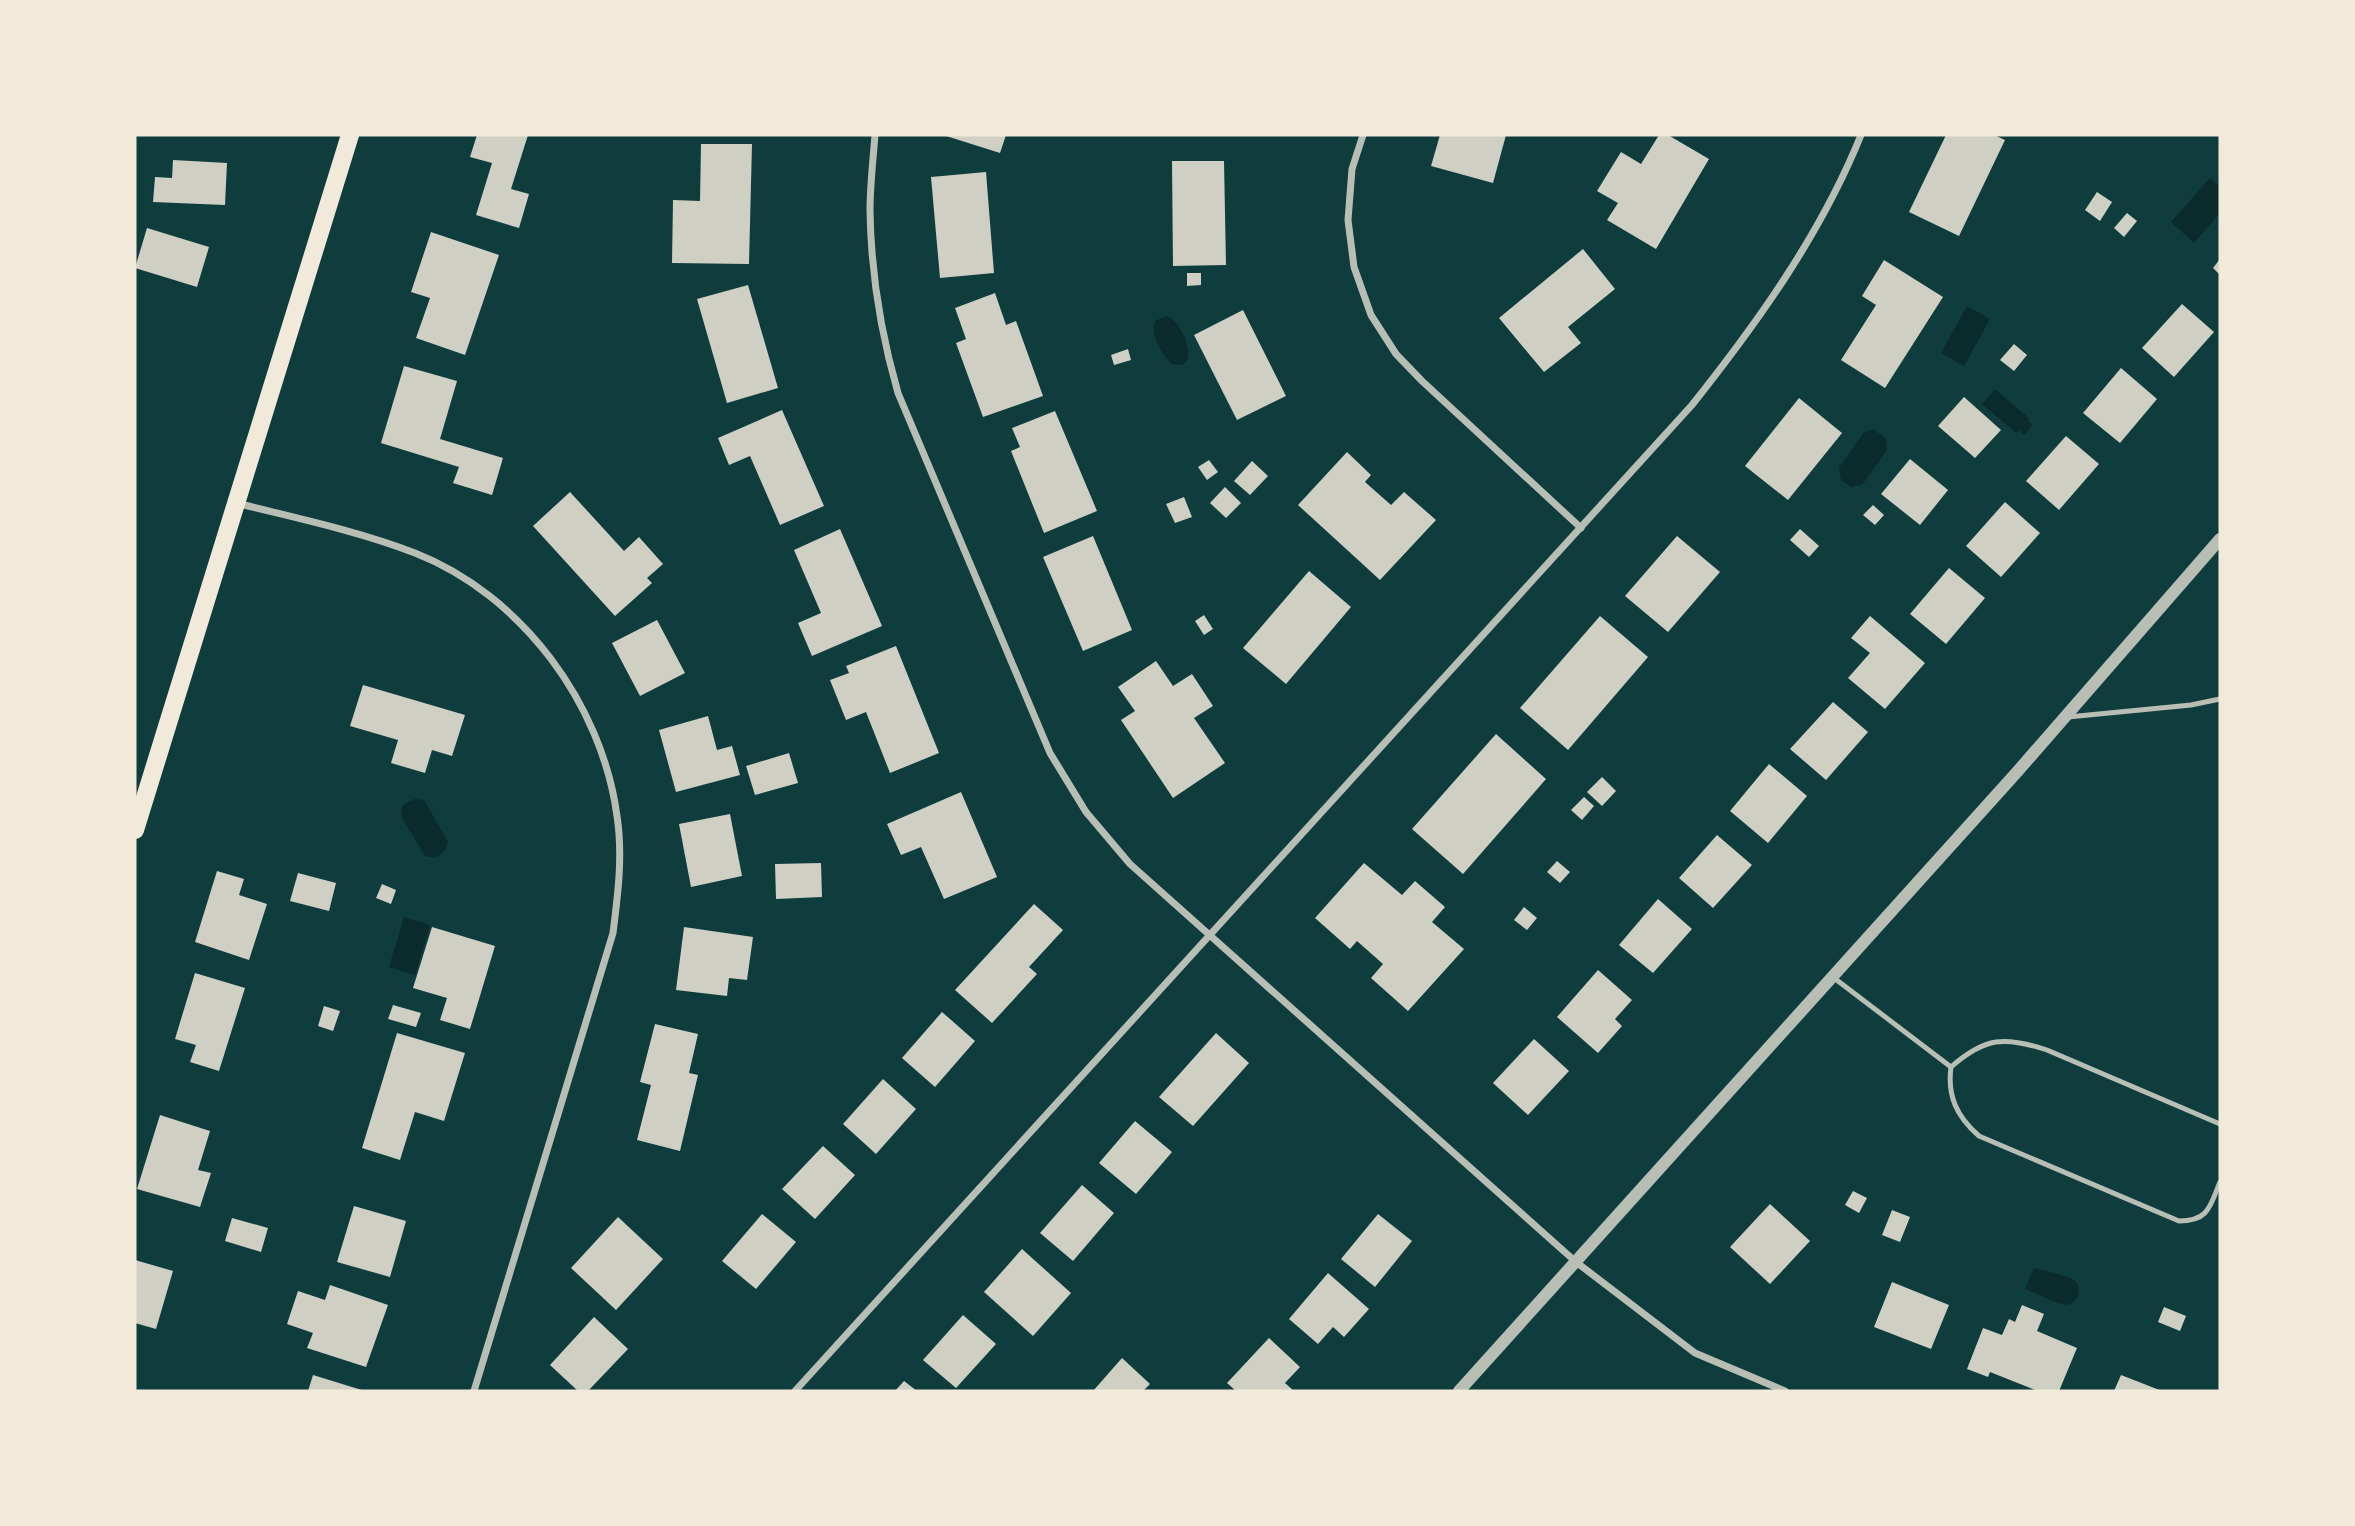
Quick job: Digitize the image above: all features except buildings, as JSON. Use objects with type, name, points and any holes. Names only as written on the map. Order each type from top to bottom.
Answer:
[{"type":"main road","points":[[135,830],[350,135]]},
{"type":"street","points":[[875,135],[870,210],[875,286],[898,393],[1050,753],[1086,811],[1130,864],[1576,1262],[1695,1353],[1785,1391]]},
{"type":"street","points":[[1363,135],[1352,169],[1348,220],[1354,267],[1371,315],[1396,354],[1422,381],[1581,528]]},
{"type":"street","points":[[795,1391],[1692,405],[1749,333],[1800,256],[1852,158],[1861,135]]},
{"type":"street","points":[[236,503],[367,537],[417,554],[464,578],[511,614],[554,662],[582,706],[604,760],[617,816],[620,881],[613,933],[474,1391]]},
{"type":"street","points":[[1459,1391],[1833,977],[2220,539]]},
{"type":"lane","points":[[2064,718],[2191,705],[2220,699]]},
{"type":"lane","points":[[1833,977],[1951,1067]]},
{"type":"lane","points":[[2220,1124],[2018,1040],[2003,1040],[1968,1052],[1951,1067],[1949,1083],[1954,1102],[1963,1123],[1979,1136],[2179,1221],[2194,1221],[2207,1212],[2220,1182]]},
{"type":"water","points":[[2210,178],[2220,187],[2220,213],[2194,243],[2171,222]]},
{"type":"water","points":[[1967,306],[1990,319],[1964,366],[1941,353]]},
{"type":"water","points":[[1167,316],[1176,323],[1186,342],[1188,356],[1182,365],[1172,364],[1164,355],[1154,332],[1155,321]]},
{"type":"water","points":[[1995,389],[2029,418],[2028,421],[2033,425],[2024,435],[2019,430],[2016,433],[1982,404]]},
{"type":"water","points":[[1873,429],[1886,438],[1887,450],[1862,485],[1851,487],[1841,480],[1839,468],[1864,432]]},
{"type":"water","points":[[415,799],[424,800],[448,842],[445,851],[435,858],[425,856],[401,816],[402,806]]},
{"type":"water","points":[[404,917],[430,925],[415,975],[389,967]]},
{"type":"water","points":[[2034,1268],[2072,1279],[2078,1287],[2078,1296],[2067,1305],[2025,1289]]}]
